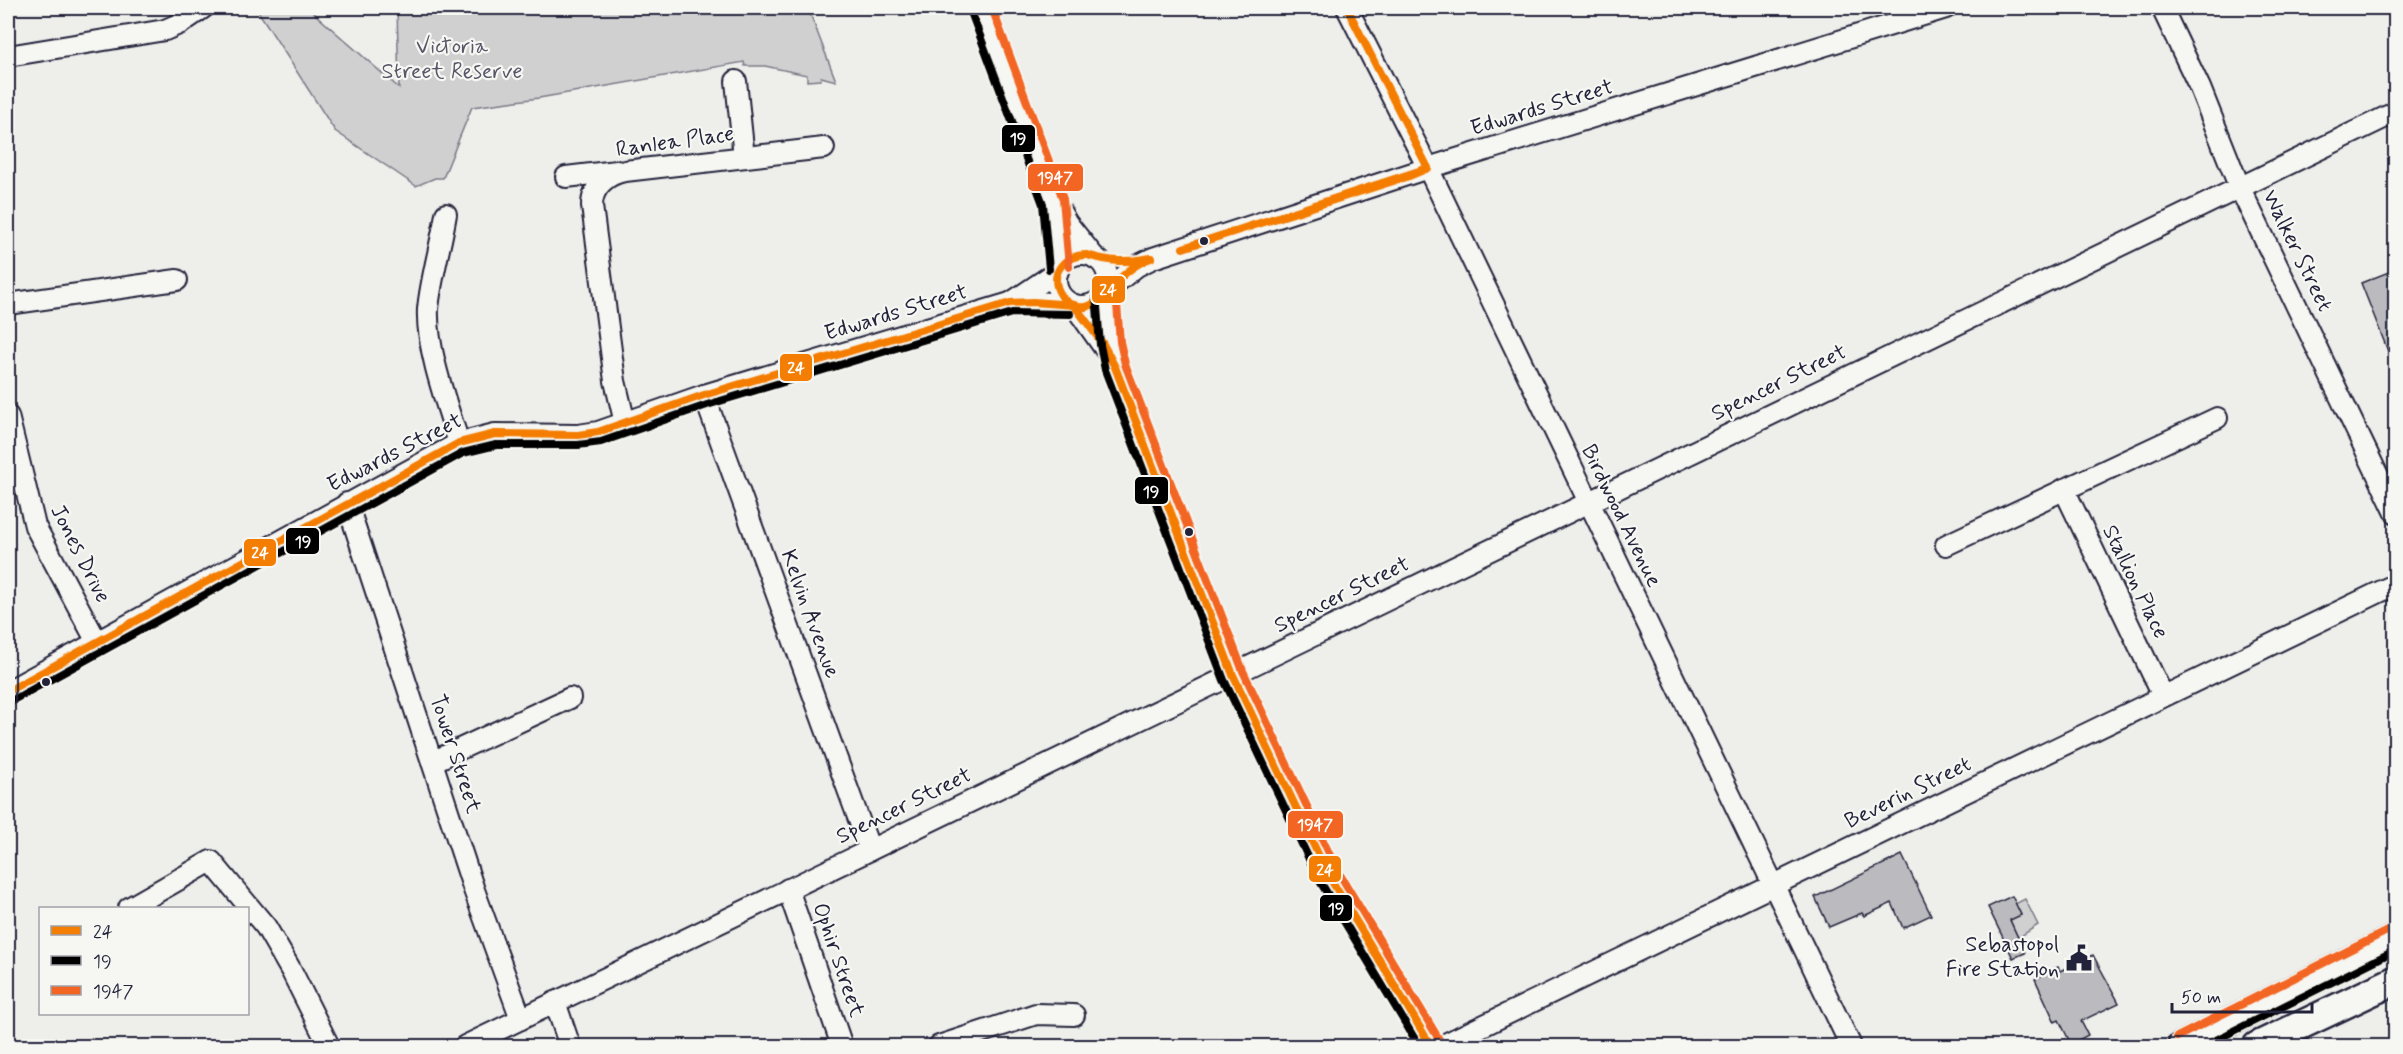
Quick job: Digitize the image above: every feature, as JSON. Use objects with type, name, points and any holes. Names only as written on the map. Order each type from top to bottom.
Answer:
[{"type":"highway","points":[[2182,1047],[2396,938]]},
{"type":"highway","points":[[2257,1047],[2396,980]]},
{"type":"street","points":[[8,57],[165,30],[181,23],[202,8]]},
{"type":"street","points":[[981,8],[1051,194],[1067,223],[1107,272],[1106,292],[1110,344],[1115,367]]},
{"type":"street","name":"Birdwood Avenue","points":[[1347,8],[1428,168],[1851,1047]]},
{"type":"street","name":"Edwards Street","points":[[1106,292],[1137,266],[1153,258],[1428,168],[1946,8]]},
{"type":"street","name":"Walker Street","points":[[2162,8],[2200,87],[2239,186],[2396,513]]},
{"type":"street","points":[[736,81],[744,157]]},
{"type":"street","name":"Spencer Street","points":[[465,1047],[2239,186],[2396,112]]},
{"type":"street","name":"Ranlea Place","points":[[625,423],[615,381],[591,206],[593,195],[605,178],[625,171],[824,148]]},
{"type":"street","points":[[566,177],[625,171]]},
{"type":"street","points":[[1051,194],[1056,221],[1059,269]]},
{"type":"street","points":[[446,214],[428,311],[432,345],[459,442]]},
{"type":"street","points":[[1097,259],[1084,254],[1075,255],[1065,261],[1056,278],[1058,290],[1065,300],[1073,305],[1103,345],[1115,367],[1233,675],[1328,873],[1431,1047]]},
{"type":"street","name":"Edwards Street","points":[[1097,259],[1153,258]]},
{"type":"street","name":"Edwards Street","points":[[1010,303],[1059,269]]},
{"type":"street","points":[[8,304],[177,280]]},
{"type":"street","points":[[1073,305],[1090,306],[1098,302],[1106,292]]},
{"type":"street","name":"Edwards Street","points":[[8,691],[459,442],[495,434],[589,434],[704,395],[1010,303],[1073,305]]},
{"type":"street","name":"Kelvin Avenue","points":[[704,395],[870,850]]},
{"type":"street","name":"Jones Drive","points":[[8,416],[33,521],[98,642]]},
{"type":"street","points":[[1946,545],[2217,418]]},
{"type":"street","name":"Stallion Place","points":[[2064,489],[2163,696]]},
{"type":"street","name":"Tower Street","points":[[347,503],[474,890],[521,1019]]},
{"type":"street","name":"Beverin Street","points":[[1441,1047],[2396,584]]},
{"type":"street","points":[[432,762],[570,698]]},
{"type":"street","points":[[132,907],[211,861],[266,927],[292,972],[329,1047]]},
{"type":"street","name":"Ophir Street","points":[[788,889],[842,1047]]},
{"type":"street","points":[[555,1002],[570,1047]]},
{"type":"street","points":[[939,1047],[1036,1014],[1074,1015]]},
{"type":"green space","name":"Victoria Street Reserve","points":[[256,8],[308,8],[399,88],[397,8],[808,8],[836,81],[821,77],[820,80],[807,81],[807,75],[765,66],[745,66],[744,62],[539,98],[472,107],[443,178],[435,178],[416,186],[335,131]]},
{"type":"green space","points":[[2025,899],[2038,925],[2018,938],[2010,920],[2021,915],[2015,904]]},
{"type":"building","points":[[2396,269],[2396,368],[2395,369],[2361,283]]},
{"type":"building","points":[[1902,855],[1931,915],[1903,928],[1892,903],[1864,916],[1862,913],[1829,927],[1815,897]]},
{"type":"building","points":[[2012,896],[2021,915],[2010,920],[2025,953],[2013,958],[1988,907]]},
{"type":"building","points":[[2093,955],[2119,1003],[2081,1021],[2088,1035],[2071,1044],[2059,1020],[2055,1022],[2035,979],[2058,967],[2060,971]]},
{"type":"transit line","name":"1947","points":[[992,8],[1063,199],[1069,267]]},
{"type":"transit line","name":"24","points":[[1347,8],[1428,168]]},
{"type":"transit line","name":"19","points":[[971,12],[1043,204],[1049,269]]},
{"type":"transit line","name":"24","points":[[1428,168],[1409,176],[1183,248],[1428,168]]},
{"type":"transit line","name":"24","points":[[1087,255],[1119,261],[1151,258],[1139,263],[1119,279],[1095,303],[1077,307],[1061,295],[1057,287],[1057,273],[1065,262],[1087,255]]},
{"type":"transit line","name":"1947","points":[[1116,292],[1120,342],[1125,364],[1243,671],[1336,868],[1440,1041]]},
{"type":"transit line","name":"19","points":[[1096,294],[1100,345],[1105,370],[1224,680],[1318,878],[1419,1046]]},
{"type":"transit line","name":"24","points":[[8,691],[459,443],[495,434],[578,435],[598,432],[704,395],[1010,303],[1074,305]]},
{"type":"transit line","name":"24","points":[[1074,305],[1103,344],[1115,367],[1233,675],[1327,873],[1431,1046]]},
{"type":"transit line","name":"19","points":[[13,700],[463,453],[496,445],[578,445],[601,442],[707,405],[1012,313],[1070,314]]},
{"type":"transit line","name":"1947","points":[[2177,1037],[2391,929]]},
{"type":"transit line","name":"19","points":[[2204,1046],[2396,950]]},
{"type":"place","name":"Sebastopol Fire Station","points":[[2079,958]]}]
